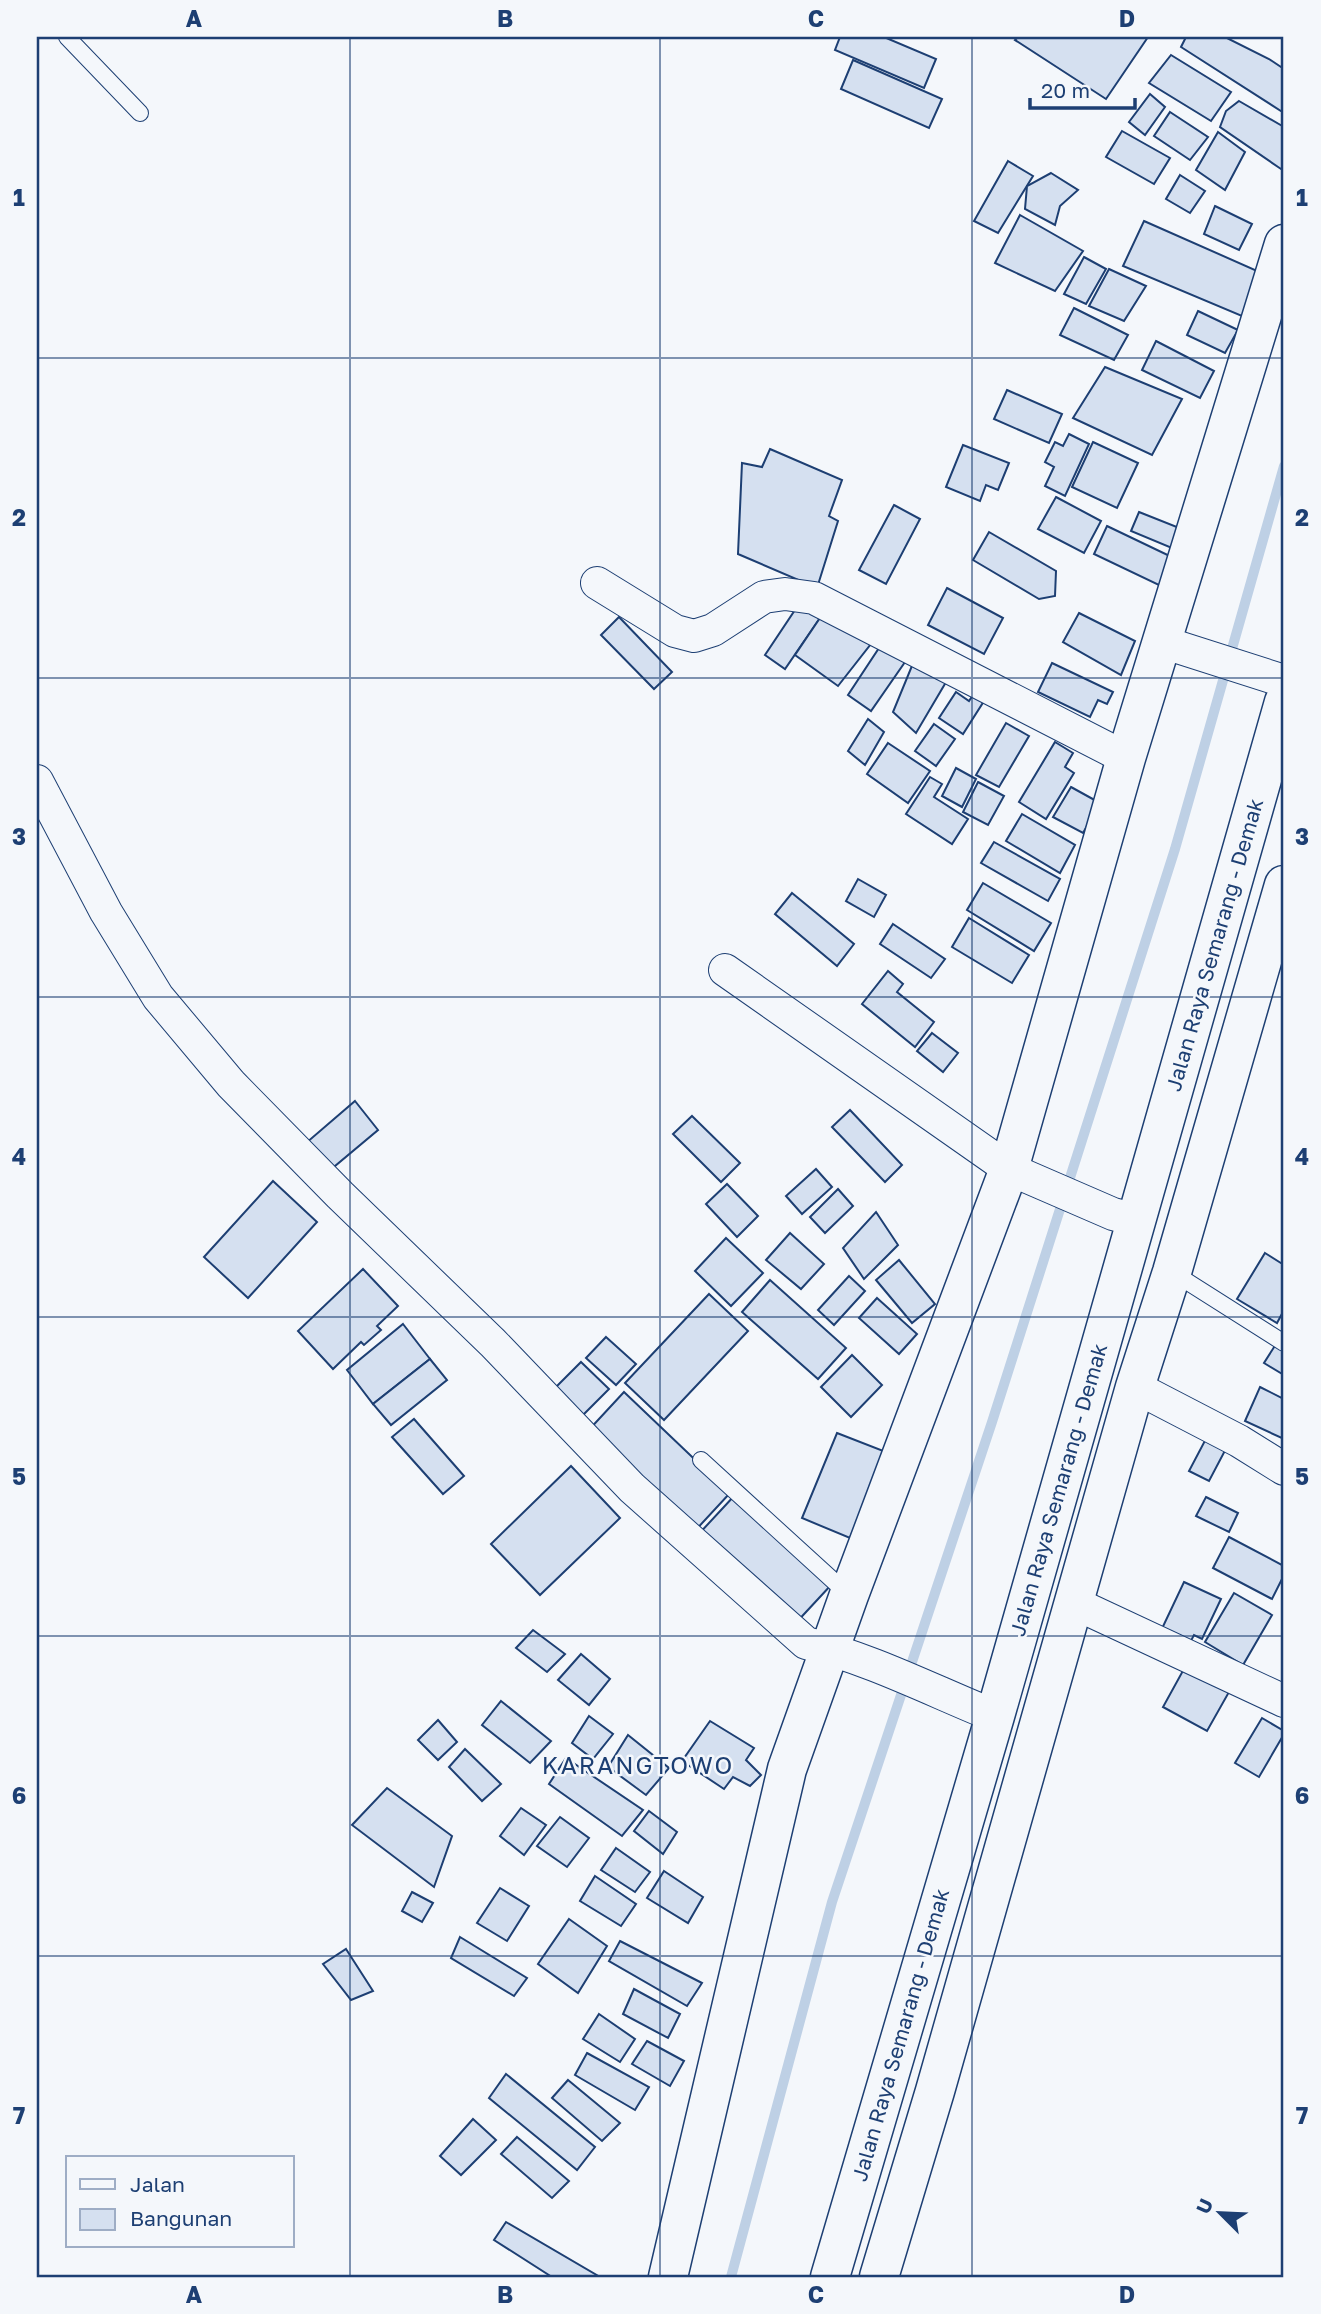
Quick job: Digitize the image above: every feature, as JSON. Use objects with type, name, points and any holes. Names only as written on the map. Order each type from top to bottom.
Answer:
[{"type":"main road","points":[[668,2277],[787,1769],[849,1595],[1015,1171],[1126,758],[1170,644],[1284,244]]},
{"type":"main road","name":"Jalan Raya Semarang - Demak","points":[[830,2277],[995,1716],[1124,1217],[1194,1024],[1281,686]]},
{"type":"main road","points":[[879,2277],[935,2091],[1135,1387],[1172,1272],[1284,885]]},
{"type":"main road","points":[[1194,1024],[1240,1038]]},
{"type":"street","points":[[597,583],[675,631],[694,636],[713,630],[764,597],[785,594],[814,598],[1126,758]]},
{"type":"street","points":[[1170,644],[1281,686]]},
{"type":"street","points":[[37,781],[106,912],[158,997],[231,1084],[340,1195],[494,1343],[632,1488],[806,1643],[870,1664],[995,1716]]},
{"type":"street","points":[[725,970],[1015,1171],[1124,1217]]},
{"type":"street","points":[[1135,1387],[1239,1441],[1284,1468]]},
{"type":"street","points":[[1074,1603],[1284,1701]]},
{"type":"lane","points":[[67,37],[140,113]]},
{"type":"lane","points":[[1172,1272],[1284,1343]]},
{"type":"lane","points":[[701,1460],[849,1595]]},
{"type":"building","points":[[840,37],[884,37],[936,59],[924,88],[835,50]]},
{"type":"building","points":[[1018,37],[1148,37],[1106,99],[1015,40]]},
{"type":"building","points":[[1186,37],[1225,37],[1284,69],[1284,113],[1181,47]]},
{"type":"building","points":[[1171,55],[1231,92],[1211,121],[1149,83]]},
{"type":"building","points":[[853,60],[942,99],[929,128],[841,89]]},
{"type":"building","points":[[1150,94],[1165,107],[1145,135],[1129,122]]},
{"type":"building","points":[[1239,101],[1284,127],[1284,165],[1281,169],[1220,127],[1226,111]]},
{"type":"building","points":[[1170,112],[1208,137],[1190,160],[1154,136]]},
{"type":"building","points":[[1122,131],[1170,158],[1154,184],[1106,157]]},
{"type":"building","points":[[1218,132],[1245,152],[1225,190],[1196,170]]},
{"type":"building","points":[[1008,161],[1033,176],[998,233],[974,221]]},
{"type":"building","points":[[1051,173],[1078,190],[1060,206],[1055,225],[1025,209],[1027,186]]},
{"type":"building","points":[[1180,175],[1205,191],[1190,213],[1166,199]]},
{"type":"building","points":[[1215,206],[1252,224],[1239,250],[1204,234]]},
{"type":"building","points":[[1020,215],[1083,251],[1055,291],[995,263]]},
{"type":"building","points":[[1144,221],[1264,274],[1249,319],[1123,266]]},
{"type":"building","points":[[1084,257],[1106,269],[1086,304],[1064,294]]},
{"type":"building","points":[[1109,269],[1146,286],[1124,321],[1089,306]]},
{"type":"building","points":[[1074,308],[1128,335],[1114,360],[1060,335]]},
{"type":"building","points":[[1198,311],[1238,330],[1225,353],[1187,335]]},
{"type":"building","points":[[1156,341],[1214,371],[1200,398],[1142,370]]},
{"type":"building","points":[[1105,367],[1182,399],[1152,455],[1073,418]]},
{"type":"building","points":[[1007,390],[1062,414],[1049,443],[994,419]]},
{"type":"building","points":[[1069,434],[1089,444],[1065,496],[1045,486],[1054,467],[1045,462],[1055,442],[1063,446]]},
{"type":"building","points":[[1093,442],[1138,463],[1117,508],[1072,487]]},
{"type":"building","points":[[963,445],[1009,463],[998,490],[986,485],[980,501],[946,487]]},
{"type":"building","points":[[770,449],[842,480],[829,516],[838,521],[817,588],[738,554],[742,463],[762,467]]},
{"type":"building","points":[[1056,497],[1101,521],[1084,553],[1038,529]]},
{"type":"building","points":[[894,505],[920,519],[886,584],[859,570]]},
{"type":"building","points":[[1139,512],[1187,531],[1179,551],[1131,531]]},
{"type":"building","points":[[1107,526],[1176,559],[1163,587],[1094,554]]},
{"type":"building","points":[[989,532],[1056,571],[1055,596],[1039,599],[973,560]]},
{"type":"building","points":[[947,588],[1003,618],[984,654],[928,625]]},
{"type":"building","points":[[803,598],[824,612],[785,669],[765,655]]},
{"type":"building","points":[[824,612],[874,640],[838,686],[795,655]]},
{"type":"building","points":[[1079,613],[1135,641],[1121,675],[1063,642]]},
{"type":"building","points":[[619,617],[672,672],[654,689],[601,635]]},
{"type":"building","points":[[881,645],[905,662],[871,711],[848,695]]},
{"type":"building","points":[[916,656],[949,677],[916,733],[893,712]]},
{"type":"building","points":[[1052,663],[1113,692],[1107,704],[1098,700],[1090,717],[1038,692]]},
{"type":"building","points":[[956,692],[969,701],[973,695],[984,701],[963,734],[939,718]]},
{"type":"building","points":[[868,719],[884,732],[865,765],[848,751]]},
{"type":"building","points":[[1006,723],[1029,736],[999,787],[976,775]]},
{"type":"building","points":[[934,724],[955,739],[936,766],[915,751]]},
{"type":"building","points":[[1055,742],[1073,753],[1065,767],[1074,773],[1046,819],[1019,802]]},
{"type":"building","points":[[888,743],[930,771],[908,803],[867,774]]},
{"type":"building","points":[[956,768],[976,779],[962,807],[942,796]]},
{"type":"building","points":[[930,777],[942,784],[934,797],[968,819],[952,844],[906,814]]},
{"type":"building","points":[[978,782],[1004,796],[988,825],[963,812]]},
{"type":"building","points":[[1071,787],[1100,803],[1083,833],[1053,817]]},
{"type":"building","points":[[1022,814],[1075,845],[1060,873],[1006,841]]},
{"type":"building","points":[[994,842],[1060,879],[1048,901],[981,863]]},
{"type":"building","points":[[858,879],[886,895],[874,917],[846,901]]},
{"type":"building","points":[[983,883],[1051,923],[1034,951],[967,910]]},
{"type":"building","points":[[792,893],[854,944],[837,966],[775,914]]},
{"type":"building","points":[[969,918],[1029,955],[1012,983],[952,947]]},
{"type":"building","points":[[893,924],[945,959],[931,978],[880,944]]},
{"type":"building","points":[[888,971],[903,984],[897,992],[934,1022],[915,1047],[862,1004]]},
{"type":"building","points":[[932,1033],[958,1053],[943,1072],[917,1051]]},
{"type":"building","points":[[355,1101],[378,1130],[329,1171],[306,1143]]},
{"type":"building","points":[[850,1110],[902,1165],[885,1182],[832,1127]]},
{"type":"building","points":[[692,1116],[740,1163],[721,1182],[673,1134]]},
{"type":"building","points":[[816,1169],[832,1187],[802,1214],[786,1196]]},
{"type":"building","points":[[273,1181],[317,1222],[248,1298],[204,1257]]},
{"type":"building","points":[[727,1184],[758,1216],[737,1237],[706,1204]]},
{"type":"building","points":[[838,1189],[853,1206],[825,1233],[810,1217]]},
{"type":"building","points":[[876,1212],[898,1245],[864,1279],[843,1248]]},
{"type":"building","points":[[790,1233],[824,1264],[801,1289],[766,1260]]},
{"type":"building","points":[[726,1238],[763,1273],[731,1306],[695,1271]]},
{"type":"building","points":[[1265,1253],[1284,1265],[1284,1310],[1277,1323],[1237,1299]]},
{"type":"building","points":[[899,1260],[935,1304],[912,1323],[876,1280]]},
{"type":"building","points":[[363,1269],[398,1306],[377,1326],[381,1330],[364,1345],[361,1342],[333,1369],[298,1331]]},
{"type":"building","points":[[849,1276],[865,1291],[834,1325],[818,1310]]},
{"type":"building","points":[[770,1280],[846,1348],[818,1379],[742,1312]]},
{"type":"building","points":[[709,1294],[748,1331],[664,1420],[625,1383]]},
{"type":"building","points":[[877,1298],[917,1334],[899,1354],[859,1318]]},
{"type":"building","points":[[403,1324],[430,1359],[373,1404],[347,1370]]},
{"type":"building","points":[[606,1337],[636,1364],[616,1385],[586,1358]]},
{"type":"building","points":[[1276,1344],[1284,1348],[1284,1375],[1264,1363]]},
{"type":"building","points":[[852,1355],[882,1385],[851,1417],[821,1387]]},
{"type":"building","points":[[430,1359],[447,1380],[391,1425],[373,1404]]},
{"type":"building","points":[[581,1362],[609,1389],[583,1415],[555,1388]]},
{"type":"building","points":[[1260,1387],[1284,1399],[1284,1439],[1245,1421]]},
{"type":"building","points":[[624,1392],[730,1493],[692,1534],[586,1433]]},
{"type":"building","points":[[414,1419],[464,1476],[443,1494],[392,1437]]},
{"type":"building","points":[[837,1433],[886,1452],[850,1538],[802,1518]]},
{"type":"building","points":[[1209,1433],[1229,1443],[1209,1481],[1189,1471]]},
{"type":"building","points":[[571,1466],[620,1518],[540,1595],[491,1544]]},
{"type":"building","points":[[735,1495],[832,1584],[793,1626],[696,1537]]},
{"type":"building","points":[[1206,1497],[1238,1513],[1229,1532],[1196,1516]]},
{"type":"building","points":[[1229,1537],[1284,1566],[1284,1575],[1272,1599],[1213,1568]]},
{"type":"building","points":[[1184,1582],[1221,1599],[1202,1639],[1194,1635],[1186,1650],[1158,1637]]},
{"type":"building","points":[[1234,1593],[1272,1615],[1243,1665],[1205,1642]]},
{"type":"building","points":[[533,1630],[565,1654],[547,1672],[516,1648]]},
{"type":"building","points":[[581,1654],[610,1679],[589,1705],[558,1680]]},
{"type":"building","points":[[1185,1667],[1229,1692],[1207,1731],[1163,1707]]},
{"type":"building","points":[[501,1701],[551,1741],[530,1763],[482,1725]]},
{"type":"building","points":[[589,1716],[613,1734],[593,1759],[572,1743]]},
{"type":"building","points":[[1262,1718],[1284,1731],[1284,1734],[1259,1777],[1235,1763]]},
{"type":"building","points":[[438,1720],[457,1742],[438,1760],[418,1740]]},
{"type":"building","points":[[710,1721],[754,1748],[746,1760],[761,1775],[750,1786],[733,1777],[724,1789],[682,1761]]},
{"type":"building","points":[[628,1735],[669,1768],[646,1795],[608,1767]]},
{"type":"building","points":[[465,1749],[501,1784],[482,1801],[449,1767]]},
{"type":"building","points":[[566,1758],[643,1810],[622,1836],[549,1784]]},
{"type":"building","points":[[387,1788],[452,1836],[434,1887],[352,1825]]},
{"type":"building","points":[[521,1808],[546,1825],[524,1855],[500,1836]]},
{"type":"building","points":[[649,1811],[677,1832],[663,1854],[634,1831]]},
{"type":"building","points":[[560,1817],[589,1838],[567,1867],[537,1846]]},
{"type":"building","points":[[616,1848],[650,1872],[635,1892],[601,1870]]},
{"type":"building","points":[[664,1871],[703,1897],[688,1923],[647,1898]]},
{"type":"building","points":[[595,1876],[636,1904],[621,1926],[580,1901]]},
{"type":"building","points":[[500,1888],[529,1906],[507,1941],[477,1923]]},
{"type":"building","points":[[412,1892],[433,1903],[422,1922],[402,1911]]},
{"type":"building","points":[[569,1919],[607,1946],[578,1993],[538,1964]]},
{"type":"building","points":[[460,1937],[527,1978],[514,1996],[451,1958]]},
{"type":"building","points":[[620,1941],[702,1983],[687,2006],[609,1961]]},
{"type":"building","points":[[346,1949],[373,1991],[351,2000],[323,1964]]},
{"type":"building","points":[[634,1989],[680,2014],[668,2038],[623,2014]]},
{"type":"building","points":[[599,2014],[635,2039],[620,2062],[583,2039]]},
{"type":"building","points":[[647,2041],[684,2061],[670,2086],[632,2064]]},
{"type":"building","points":[[587,2053],[649,2087],[635,2110],[575,2075]]},
{"type":"building","points":[[506,2074],[595,2147],[577,2170],[489,2098]]},
{"type":"building","points":[[568,2080],[620,2123],[602,2141],[552,2098]]},
{"type":"building","points":[[473,2119],[496,2140],[461,2175],[440,2156]]},
{"type":"building","points":[[517,2137],[569,2181],[552,2198],[501,2154]]},
{"type":"building","points":[[506,2222],[600,2277],[552,2277],[494,2240]]},
{"type":"waterway","points":[[731,2277],[832,1902],[992,1422],[1175,849],[1284,466]]},
{"type":"district","name":"KARANGTOWO","points":[[638,1766]]}]
